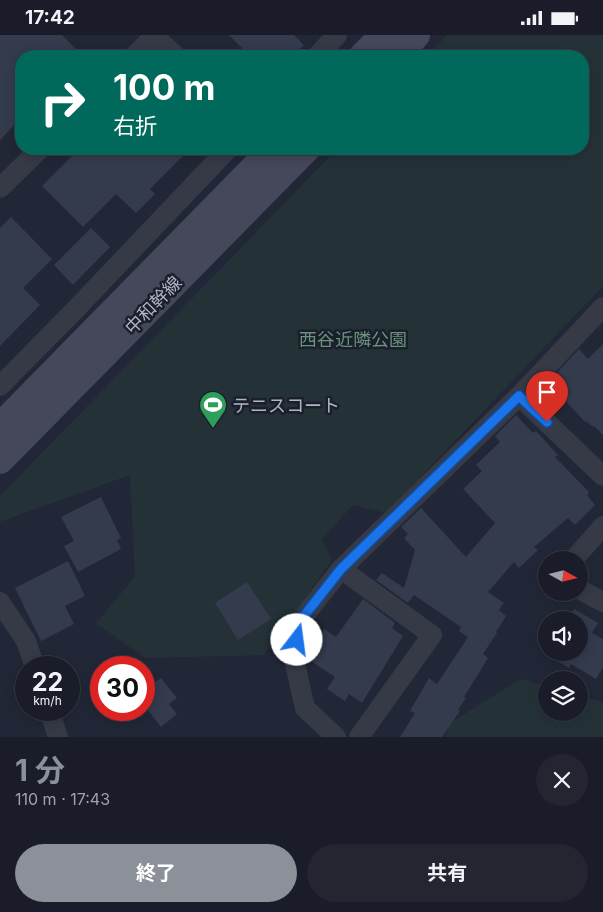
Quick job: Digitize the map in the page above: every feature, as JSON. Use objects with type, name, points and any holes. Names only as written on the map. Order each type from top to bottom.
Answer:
[{"type":"main road","points":[[369,50],[384,35]]},
{"type":"main road","points":[[402,50],[416,35]]},
{"type":"main road","name":"中和幹線","points":[[0,427],[267,155]]},
{"type":"main road","name":"中和幹線","points":[[0,460],[300,155]]},
{"type":"street","points":[[140,50],[154,35],[170,50]]},
{"type":"street","points":[[323,50],[337,35]]},
{"type":"street","points":[[0,188],[34,155]]},
{"type":"street","points":[[0,386],[222,155]]},
{"type":"street","points":[[336,737],[306,708],[294,659],[300,621],[341,569],[519,396],[603,307]]},
{"type":"street","points":[[519,396],[603,476]]},
{"type":"street","points":[[581,551],[603,526]]},
{"type":"street","points":[[341,569],[432,635],[359,737]]},
{"type":"street","points":[[588,594],[603,602]]},
{"type":"street","points":[[0,602],[26,641],[31,656]]},
{"type":"street","points":[[53,721],[58,737]]},
{"type":"green space","name":"西谷近隣公園","points":[[447,35],[603,35],[603,286],[386,513],[353,505],[322,539],[332,560],[264,655],[155,658],[155,656],[142,656],[96,623],[135,577],[130,475],[2,521],[0,521],[0,496],[331,155],[589,155],[589,50],[433,50]]},
{"type":"green space","points":[[521,679],[538,684],[538,721],[588,721],[588,698],[603,702],[603,737],[445,737],[450,723]]},
{"type":"building","points":[[0,35],[62,35],[77,50],[15,50],[15,124],[0,140]]},
{"type":"building","points":[[229,35],[294,35],[304,45],[299,50],[240,50],[242,48]]},
{"type":"building","points":[[73,155],[184,155],[150,189],[155,194],[136,213],[116,194],[83,227],[42,186]]},
{"type":"building","points":[[11,217],[52,259],[23,288],[40,305],[0,346],[0,228]]},
{"type":"building","points":[[91,228],[110,247],[73,285],[54,265]]},
{"type":"building","points":[[603,344],[603,435],[594,426],[585,422],[548,382],[579,349],[588,359]]},
{"type":"building","points":[[516,415],[533,433],[536,431],[558,455],[555,457],[589,492],[587,495],[595,505],[575,525],[568,518],[534,547],[538,550],[519,568],[514,562],[488,592],[504,603],[499,610],[506,616],[483,654],[488,658],[464,697],[466,698],[458,710],[460,711],[442,737],[400,737],[415,713],[410,711],[429,678],[437,684],[468,637],[459,631],[461,627],[414,595],[408,603],[376,580],[382,573],[404,588],[415,550],[404,538],[408,534],[401,527],[421,508],[466,557],[495,523],[463,489],[482,471],[476,465],[500,442],[495,436]]},
{"type":"building","points":[[101,497],[121,538],[117,540],[121,549],[78,572],[64,546],[74,541],[61,517]]},
{"type":"building","points":[[68,561],[85,596],[65,606],[74,624],[41,641],[15,588]]},
{"type":"building","points":[[247,582],[271,619],[238,640],[215,603]]},
{"type":"building","points":[[363,599],[395,623],[392,628],[403,636],[362,703],[349,694],[345,701],[327,689],[335,677],[306,658],[324,629],[336,637]]},
{"type":"building","points":[[588,617],[598,623],[592,633],[603,639],[603,667],[596,679],[588,674],[588,671],[583,671],[571,664],[569,668],[557,661],[588,661]]},
{"type":"building","points":[[161,678],[177,698],[169,704],[177,714],[161,727],[155,719],[155,682]]},
{"type":"place","name":"テニスコート","points":[[213,429]]},
{"type":"route","points":[[297,640],[300,621],[341,569],[519,396],[547,422]]}]
